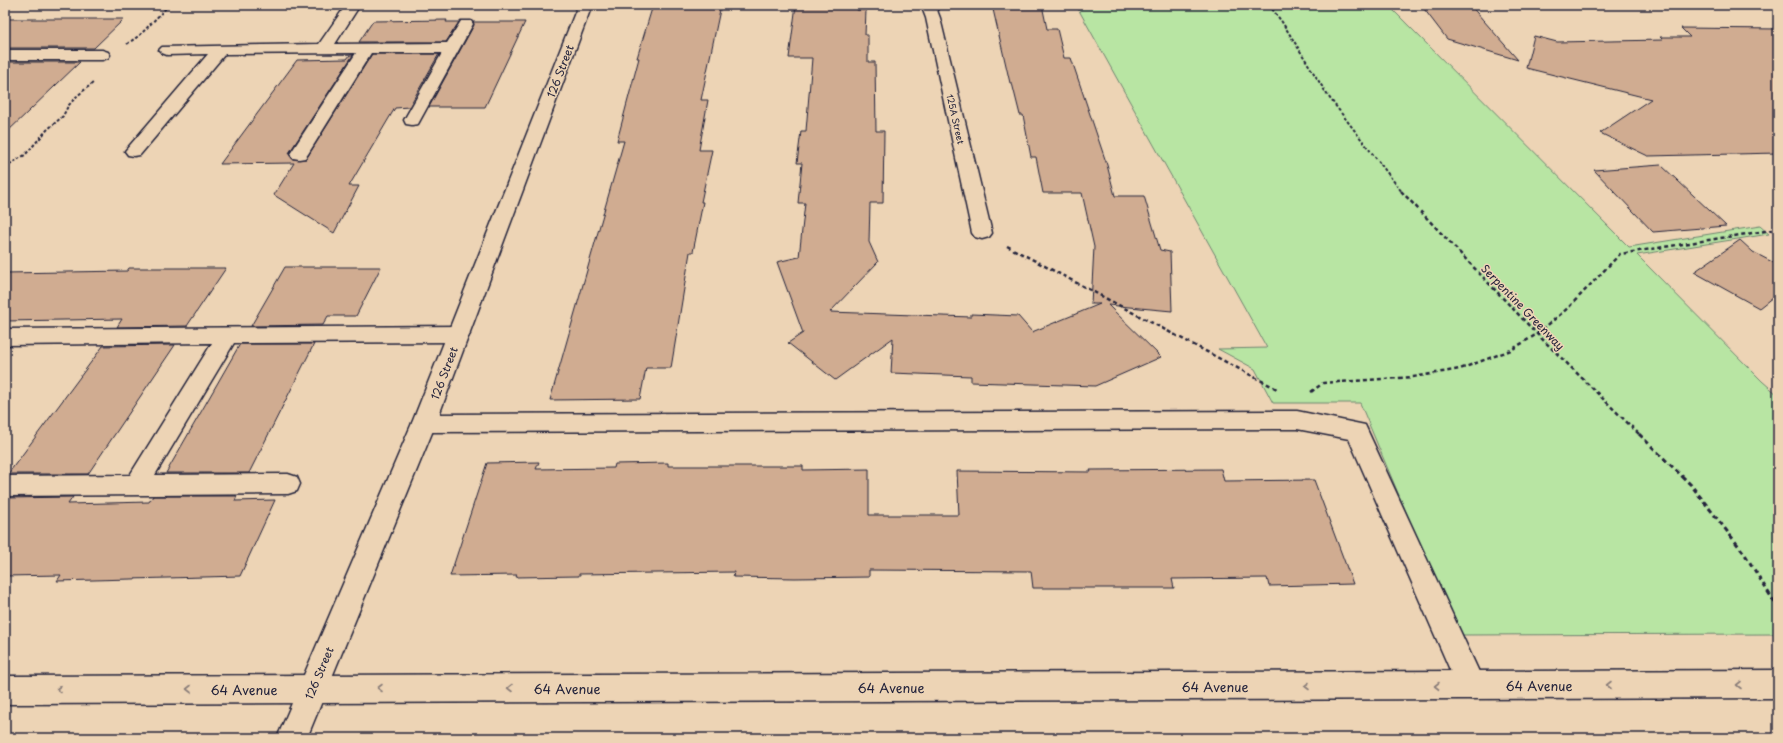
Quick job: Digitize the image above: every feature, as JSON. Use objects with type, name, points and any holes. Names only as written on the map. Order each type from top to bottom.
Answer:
[{"type":"street","points":[[324,49],[353,5]]},
{"type":"street","name":"126 Street","points":[[292,738],[424,423],[585,5]]},
{"type":"street","name":"125A Street","points":[[928,5],[933,18],[982,233]]},
{"type":"street","points":[[412,120],[466,24]]},
{"type":"street","points":[[299,154],[367,48]]},
{"type":"street","points":[[167,50],[452,48]]},
{"type":"street","points":[[134,151],[220,50]]},
{"type":"street","points":[[5,55],[102,55]]},
{"type":"street","points":[[5,337],[459,334]]},
{"type":"street","points":[[136,486],[227,336]]},
{"type":"street","points":[[424,423],[1299,411],[1357,431],[1471,686]]},
{"type":"street","points":[[5,486],[288,484]]},
{"type":"street","name":"64 Avenue","points":[[5,690],[1778,684]]},
{"type":"path","points":[[122,47],[140,35],[169,5]]},
{"type":"path","name":"Serpentine Greenway","points":[[1269,5],[1282,22],[1328,96],[1394,184],[1537,334],[1691,485],[1744,553],[1778,608]]},
{"type":"path","points":[[5,167],[25,155],[47,130],[63,116],[68,106],[76,97],[85,91],[98,77]]},
{"type":"path","points":[[982,233],[1299,411],[1323,382],[1413,377],[1460,368],[1512,350],[1537,334],[1568,308],[1620,254],[1778,229]]},
{"type":"green space","points":[[1076,5],[1388,5],[1629,247],[1760,226],[1769,234],[1637,255],[1762,381],[1778,395],[1778,634],[1458,635],[1360,403],[1273,403],[1255,369],[1218,349],[1267,348]]},
{"type":"building","points":[[653,5],[721,5],[701,100],[708,100],[699,150],[712,150],[701,202],[703,202],[693,252],[690,252],[671,368],[646,368],[640,399],[550,400],[624,141],[617,141],[639,58],[637,58]]},
{"type":"building","points":[[796,5],[857,5],[857,10],[866,10],[865,35],[868,35],[868,62],[875,62],[876,131],[884,131],[883,203],[870,203],[869,242],[878,262],[830,312],[971,317],[971,314],[1018,316],[1032,332],[1100,304],[1091,304],[1094,247],[1082,193],[1043,193],[1036,157],[1031,157],[1023,115],[1020,115],[1012,83],[1010,83],[992,5],[1042,5],[1047,29],[1057,29],[1064,58],[1071,58],[1107,165],[1115,196],[1144,196],[1160,250],[1170,252],[1172,311],[1108,305],[1161,357],[1095,386],[971,382],[971,376],[891,373],[893,338],[835,380],[788,343],[803,333],[777,262],[799,257],[805,203],[798,203],[802,163],[797,163],[801,131],[806,131],[812,58],[789,58]]},
{"type":"building","points":[[1421,5],[1470,5],[1518,60],[1447,39]]},
{"type":"building","points":[[5,19],[124,19],[94,48],[5,48]]},
{"type":"building","points":[[447,20],[446,22],[459,22],[446,42],[359,42],[373,21]]},
{"type":"building","points":[[473,22],[525,22],[485,107],[429,107],[474,25]]},
{"type":"building","points":[[1681,28],[1778,29],[1778,153],[1648,156],[1600,133],[1651,99],[1526,68],[1534,36],[1557,42],[1663,40],[1660,37],[1690,37]]},
{"type":"building","points":[[372,54],[439,54],[409,107],[395,108],[349,186],[359,186],[334,233],[274,195],[294,163],[220,164],[297,60],[347,59],[350,55],[353,55],[289,153],[293,159],[306,159]]},
{"type":"building","points":[[5,62],[80,62],[5,134]]},
{"type":"building","points":[[1661,165],[1726,226],[1653,232],[1594,170]]},
{"type":"building","points":[[1740,240],[1753,252],[1778,265],[1778,293],[1759,308],[1694,272]]},
{"type":"building","points":[[285,267],[381,267],[356,316],[328,316],[323,325],[251,326]]},
{"type":"building","points":[[129,268],[226,268],[187,326],[117,327],[122,319],[5,321],[5,273],[127,271]]},
{"type":"building","points":[[240,344],[314,344],[249,473],[166,473]]},
{"type":"building","points":[[175,345],[88,474],[8,474],[103,346]]},
{"type":"building","points":[[539,462],[536,469],[614,468],[615,464],[668,463],[668,466],[803,466],[803,470],[869,469],[869,515],[959,515],[957,471],[1091,472],[1090,470],[1221,469],[1224,481],[1314,480],[1353,584],[1269,586],[1267,578],[1172,579],[1174,588],[1033,588],[1031,571],[869,570],[869,577],[795,578],[733,577],[734,572],[579,574],[579,576],[516,577],[517,575],[450,576],[487,463]]},
{"type":"building","points":[[153,496],[237,496],[235,501],[275,500],[240,576],[57,581],[61,575],[5,576],[5,498],[73,497],[68,504],[149,502]]}]
